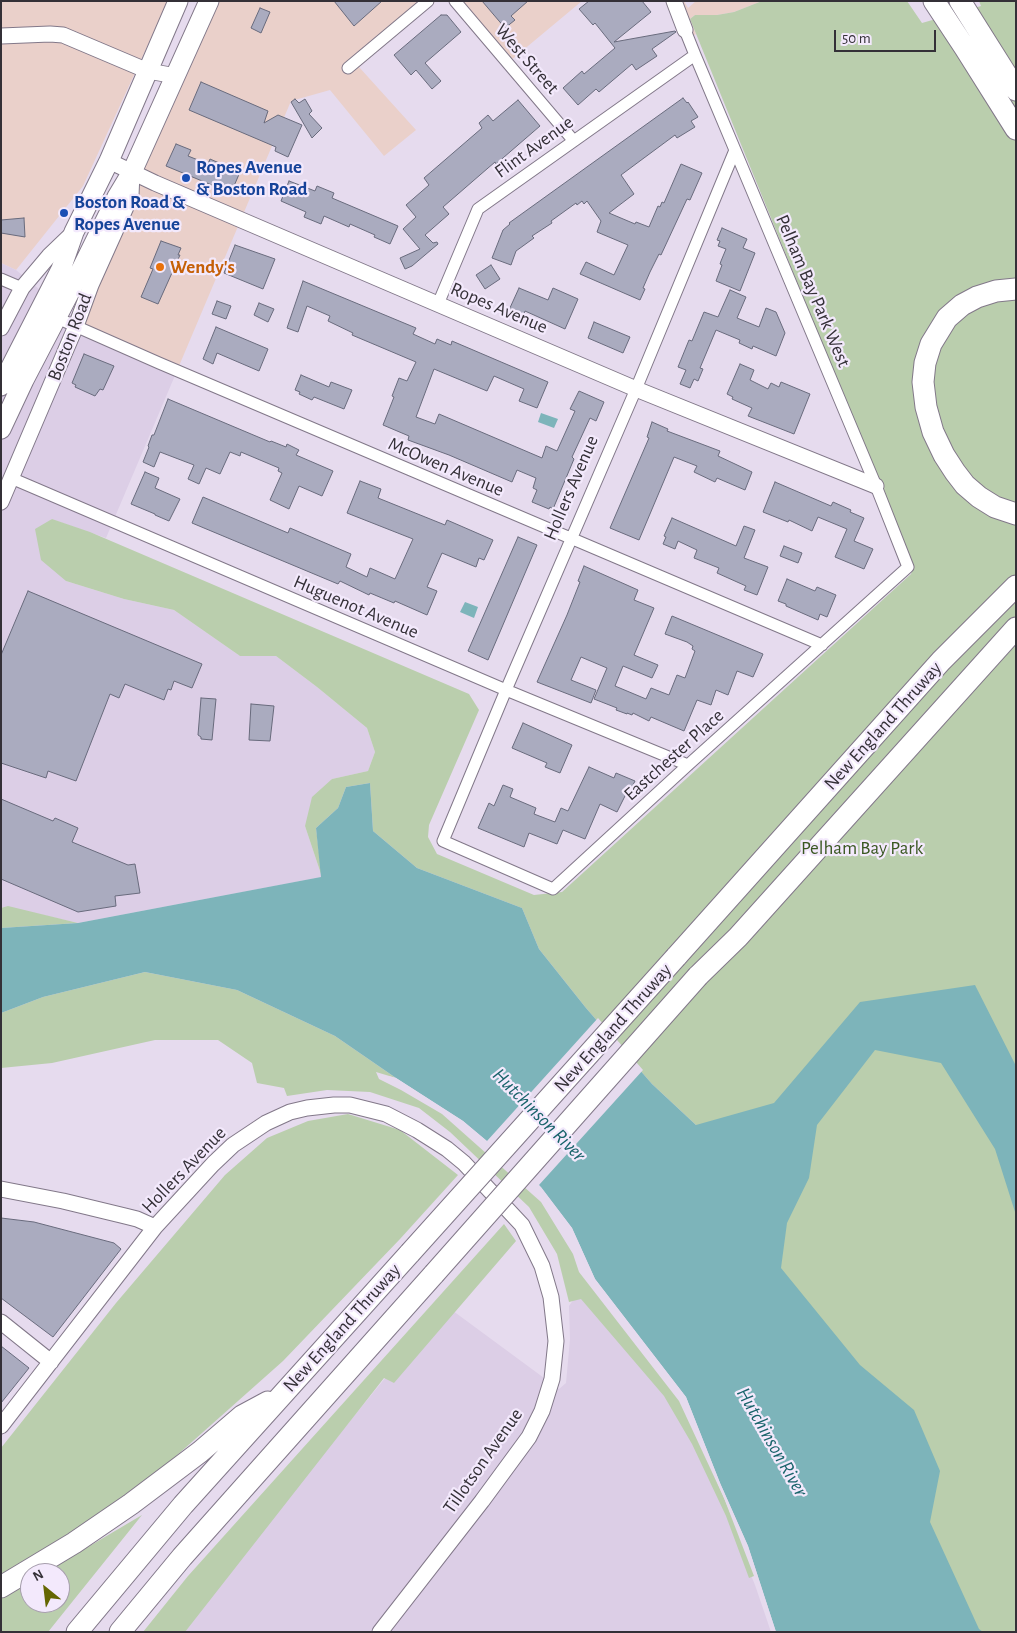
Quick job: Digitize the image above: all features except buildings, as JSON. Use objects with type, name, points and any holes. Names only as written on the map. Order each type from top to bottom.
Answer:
[{"type":"highway","points":[[934,1],[1016,129]]},
{"type":"highway","points":[[960,1],[1016,90]]},
{"type":"highway","points":[[1016,289],[996,291],[977,297],[947,318],[931,344],[925,363],[923,382],[926,408],[933,432],[955,472],[965,485],[979,497],[995,507],[1016,514]]},
{"type":"highway","name":"New England Thruway","points":[[77,1632],[183,1505],[281,1395],[922,682],[1016,586]]},
{"type":"highway","name":"New England Thruway","points":[[120,1632],[188,1550],[698,976],[738,937],[1016,628]]},
{"type":"highway","points":[[1,1587],[74,1543],[131,1504],[200,1452],[242,1416],[281,1395]]},
{"type":"main road","name":"Boston Road","points":[[1,386],[61,269],[74,232],[109,161],[178,1]]},
{"type":"main road","name":"Boston Road","points":[[1,429],[117,197],[132,172],[209,1]]},
{"type":"street","points":[[348,68],[428,1]]},
{"type":"street","name":"West Street","points":[[455,1],[574,140]]},
{"type":"street","points":[[674,1],[685,30]]},
{"type":"street","name":"Pelham Bay Park West","points":[[685,30],[876,486],[908,567]]},
{"type":"street","points":[[1,36],[63,35],[148,71],[176,76]]},
{"type":"street","name":"Flint Avenue","points":[[438,304],[478,209],[695,55]]},
{"type":"street","name":"Hollers Avenue","points":[[443,841],[636,389],[735,150]]},
{"type":"street","name":"Ropes Avenue","points":[[109,161],[636,389],[876,486]]},
{"type":"street","name":"Boston Road","points":[[1,502],[76,326],[90,285],[131,196],[132,172]]},
{"type":"street","name":"Boston Road","points":[[1,328],[22,288],[48,256],[74,232]]},
{"type":"street","points":[[1,279],[22,288]]},
{"type":"street","name":"McOwen Avenue","points":[[57,318],[822,645]]},
{"type":"street","name":"Huguenot Avenue","points":[[11,478],[506,690],[688,765]]},
{"type":"street","name":"Eastchester Place","points":[[443,841],[553,889],[908,567]]},
{"type":"street","name":"Hollers Avenue","points":[[1,1426],[155,1227],[233,1144],[266,1122],[290,1112],[334,1105],[350,1105],[386,1114],[417,1130],[447,1149],[488,1187]]},
{"type":"street","name":"Tillotson Avenue","points":[[380,1632],[482,1501],[529,1437],[542,1411],[552,1379],[556,1341],[551,1297],[542,1266],[522,1225],[488,1187]]},
{"type":"street","points":[[1,1190],[63,1201],[137,1219],[155,1227]]},
{"type":"street","points":[[1,1322],[51,1362]]},
{"type":"shaded area","points":[[1,1],[168,1],[83,186],[16,270],[1,263]]},
{"type":"shaded area","points":[[218,1],[436,1],[359,67],[416,130],[384,156],[330,90],[291,101],[179,366],[81,324],[139,167]]},
{"type":"shaded area","points":[[450,1],[582,1],[504,66]]},
{"type":"shaded area","points":[[668,1],[684,1],[688,8],[696,1],[762,1],[734,12],[717,15],[695,15],[690,19],[696,34],[685,41]]},
{"type":"shaded area","points":[[1,263],[16,270],[81,324],[179,366],[106,538],[51,519],[66,581],[124,599],[174,610],[240,656],[276,656],[367,728],[375,752],[368,771],[332,779],[305,826],[322,877],[78,923],[8,907],[1,908]]},
{"type":"shaded area","points":[[581,1289],[670,1397],[703,1458],[755,1585],[771,1632],[177,1632],[445,1305],[559,1389],[566,1383],[570,1339],[569,1306]]},
{"type":"green space","name":"Pelham Bay Park","points":[[762,1],[907,1],[922,23],[981,6],[979,1],[1016,1],[1016,1632],[921,1632],[696,1125],[652,1084],[586,1008],[539,949],[522,908],[417,868],[373,831],[370,783],[346,787],[338,808],[316,828],[322,877],[305,826],[312,797],[332,779],[368,771],[375,752],[367,728],[276,656],[240,656],[174,610],[124,599],[66,581],[41,560],[35,529],[52,519],[90,532],[469,694],[479,710],[429,825],[428,837],[437,854],[534,895],[562,892],[911,574],[913,567],[690,19],[695,15],[717,15],[734,12]]},
{"type":"green space","points":[[8,906],[78,923],[1,928],[1,908]]},
{"type":"green space","points":[[145,972],[237,990],[335,1036],[396,1078],[376,1072],[379,1079],[442,1114],[541,1202],[573,1254],[579,1272],[679,1401],[724,1498],[754,1576],[749,1578],[726,1516],[692,1444],[664,1396],[581,1299],[569,1302],[557,1254],[529,1207],[450,1132],[419,1108],[370,1092],[327,1090],[287,1096],[284,1088],[257,1083],[252,1063],[218,1040],[155,1040],[52,1063],[1,1068],[1,1013],[43,997]]},
{"type":"green space","points":[[348,1114],[400,1130],[458,1175],[400,1239],[283,1361],[166,1465],[86,1523],[1,1575],[1,1448],[116,1303],[225,1175],[267,1138],[308,1121]]},
{"type":"green space","points":[[504,1224],[516,1241],[394,1383],[384,1378],[185,1632],[143,1632],[188,1576]]},
{"type":"green space","points":[[142,1515],[70,1605],[70,1563],[61,1563]]},
{"type":"green space","points":[[20,1588],[20,1613],[63,1613],[48,1632],[1,1632],[1,1598]]},
{"type":"water","points":[[541,413],[558,419],[554,428],[538,422]]},
{"type":"water","points":[[465,602],[478,607],[474,618],[460,612]]},
{"type":"water","name":"Hutchinson River","points":[[370,783],[373,831],[417,868],[522,908],[539,949],[586,1008],[652,1084],[696,1125],[774,1103],[860,1002],[975,985],[1016,1066],[1016,1215],[995,1149],[941,1063],[875,1050],[817,1125],[809,1178],[787,1223],[781,1268],[860,1365],[914,1410],[940,1471],[930,1522],[979,1629],[983,1632],[776,1632],[748,1546],[720,1483],[686,1397],[595,1279],[572,1228],[541,1187],[463,1121],[335,1036],[237,990],[145,972],[43,997],[1,1013],[1,928],[78,923],[321,877],[316,828],[338,808],[346,787]]},
{"type":"pier","points":[[598,1018],[643,1070],[539,1185],[572,1228],[595,1279],[686,1397],[720,1483],[748,1546],[776,1632],[773,1632],[745,1547],[683,1398],[593,1281],[569,1229],[539,1189],[462,1123],[388,1076],[396,1078],[463,1121],[487,1141]]},
{"type":"place","name":"Ropes Avenue & Boston Road","points":[[186,178]]},
{"type":"place","name":"Boston Road & Ropes Avenue","points":[[64,213]]},
{"type":"place","name":"Wendy's","points":[[160,267]]}]
